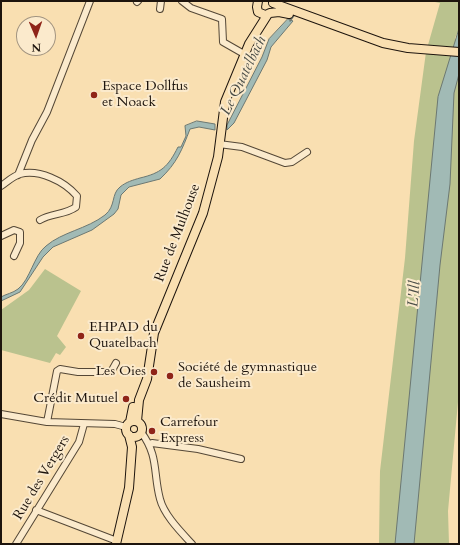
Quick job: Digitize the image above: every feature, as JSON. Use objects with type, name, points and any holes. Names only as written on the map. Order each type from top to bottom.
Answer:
[{"type":"main road","points":[[248,1],[258,6],[263,14],[279,12],[295,14]]},
{"type":"main road","name":"Rue de Mulhouse","points":[[116,543],[129,488],[133,429],[139,400],[147,379],[154,333],[203,213],[220,144],[221,123],[228,93],[249,44],[273,8],[272,2]]},
{"type":"main road","points":[[272,2],[295,14],[383,43],[429,51],[459,52]]},
{"type":"main road","name":"Rue de Mulhouse","points":[[249,44],[258,6]]},
{"type":"street","points":[[18,174],[32,140],[47,112],[90,1]]},
{"type":"street","points":[[160,9],[161,1]]},
{"type":"street","points":[[182,1],[191,8],[222,19],[223,42],[244,54]]},
{"type":"street","points":[[220,144],[242,147],[285,163],[292,162],[307,152]]},
{"type":"street","points":[[1,186],[18,174],[34,173],[51,177],[77,196],[76,207],[70,211],[45,216],[40,220]]},
{"type":"street","points":[[1,236],[14,230],[20,232],[20,243],[14,256]]},
{"type":"street","points":[[47,422],[57,371],[60,369],[78,372],[111,372],[116,363]]},
{"type":"street","points":[[1,414],[47,422],[115,424],[133,429],[150,446],[160,500],[164,510],[186,541],[192,544]]},
{"type":"street","name":"Rue des Vergers","points":[[16,544],[79,442],[84,424]]},
{"type":"street","points":[[150,446],[152,443],[198,449],[241,459]]},
{"type":"street","points":[[36,510],[116,543]]},
{"type":"green space","points":[[430,1],[459,1],[459,29],[455,38],[459,55],[459,391],[448,511],[449,544],[379,544],[380,471],[405,258],[414,141],[426,52],[440,3]]},
{"type":"green space","points":[[45,269],[81,291],[57,336],[66,347],[60,355],[56,353],[50,363],[1,350],[1,310],[29,290]]},
{"type":"water","points":[[288,19],[293,21],[271,47],[267,60],[234,123],[227,130],[227,125],[262,57],[269,39]]},
{"type":"water","name":"L'Ill","points":[[459,29],[459,74],[454,93],[450,184],[440,265],[414,544],[395,544],[438,97]]},
{"type":"water","points":[[197,121],[215,124],[215,130],[199,127],[190,129],[178,156],[171,167],[160,179],[129,187],[121,195],[118,209],[114,214],[92,230],[53,247],[43,257],[20,292],[1,301],[1,297],[16,290],[22,285],[38,255],[52,241],[90,224],[105,215],[111,208],[115,193],[122,185],[132,180],[153,174],[163,168],[171,160],[178,147],[181,147],[186,136],[185,126]]},
{"type":"waterway","name":"Le Quatelbach","points":[[290,21],[295,14]]},
{"type":"place","name":"Espace Dollfus et Noack","points":[[94,95]]},
{"type":"place","name":"EHPAD du Quatelbach","points":[[81,336]]},
{"type":"place","name":"Les Oies","points":[[154,372]]},
{"type":"place","name":"Société de gymnastique de Sausheim","points":[[170,376]]},
{"type":"place","name":"Crédit Mutuel","points":[[126,399]]},
{"type":"place","name":"Carrefour Express","points":[[152,431]]}]
